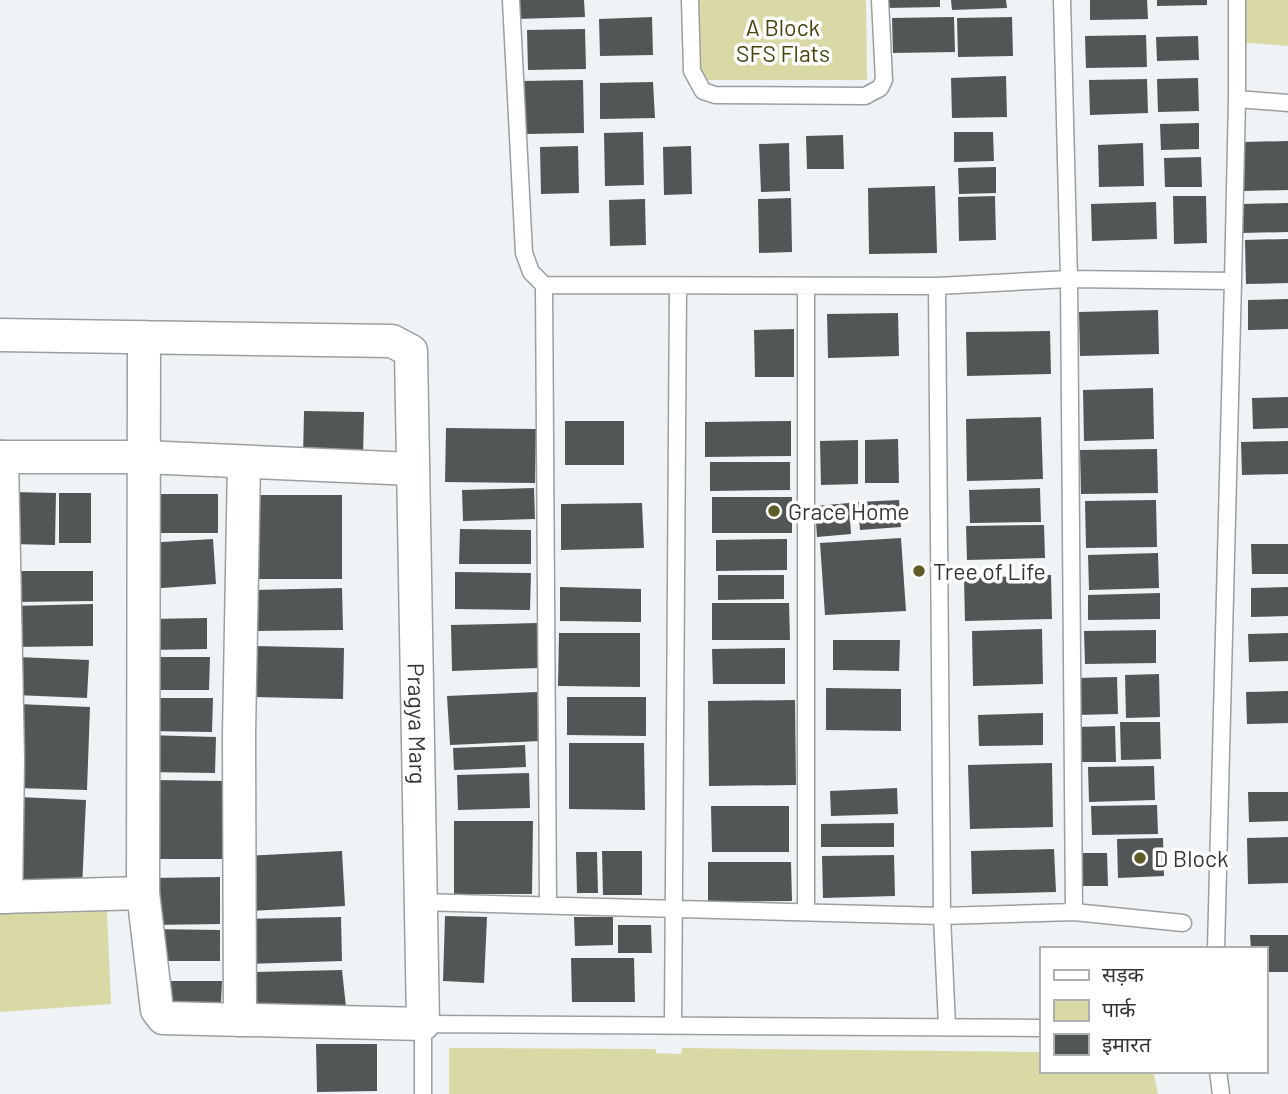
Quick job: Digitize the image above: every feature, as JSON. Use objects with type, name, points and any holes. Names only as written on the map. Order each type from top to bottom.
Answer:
[{"type":"street","points":[[0,335],[144,337],[143,893],[155,1006],[160,1015],[163,1018],[423,1024]]},
{"type":"street","name":"Pragya Marg","points":[[144,337],[392,341],[411,351],[423,1024]]},
{"type":"street","points":[[143,893],[3,897],[8,758],[1,457],[144,457],[412,469]]},
{"type":"street","points":[[240,1020],[239,735],[244,462]]},
{"type":"lane","points":[[511,0],[524,253],[531,272],[544,285],[937,286],[1069,279],[1233,281]]},
{"type":"lane","points":[[690,0],[692,71],[703,91],[715,95],[865,96],[880,88],[884,80],[880,0]]},
{"type":"lane","points":[[1062,0],[1069,279],[1074,912]]},
{"type":"lane","points":[[1216,947],[1233,281],[1237,0]]},
{"type":"lane","points":[[1237,99],[1288,103]]},
{"type":"lane","points":[[544,285],[548,904]]},
{"type":"lane","points":[[673,1024],[678,286]]},
{"type":"lane","points":[[806,286],[806,910]]},
{"type":"lane","points":[[937,286],[942,916],[947,1026]]},
{"type":"lane","points":[[419,902],[806,910],[942,916],[1074,912],[1183,923]]},
{"type":"lane","points":[[423,1024],[1040,1028]]},
{"type":"lane","name":"Pragya Marg","points":[[423,1024],[423,1094]]},
{"type":"lane","points":[[1218,1073],[1221,1094]]},
{"type":"green space","name":"A Block SFS Flats","points":[[698,0],[866,0],[867,80],[699,80]]},
{"type":"green space","points":[[1233,0],[1288,0],[1288,46],[1229,41]]},
{"type":"green space","points":[[0,909],[65,913],[107,911],[111,1004],[0,1012]]},
{"type":"green space","points":[[449,1048],[656,1049],[656,1053],[681,1054],[682,1048],[1040,1052],[1040,1073],[1153,1073],[1158,1094],[449,1094]]},
{"type":"building","points":[[516,0],[584,0],[585,17],[516,19]]},
{"type":"building","points":[[886,0],[940,0],[940,7],[886,8]]},
{"type":"building","points":[[951,0],[1006,0],[1007,8],[952,10]]},
{"type":"building","points":[[1090,0],[1147,0],[1148,19],[1090,20]]},
{"type":"building","points":[[1157,0],[1207,0],[1207,5],[1157,6]]},
{"type":"building","points":[[652,17],[653,55],[600,56],[599,19]]},
{"type":"building","points":[[954,17],[955,52],[893,53],[892,18]]},
{"type":"building","points":[[1012,17],[1013,56],[958,57],[957,18]]},
{"type":"building","points":[[585,29],[586,69],[528,70],[527,30]]},
{"type":"building","points":[[1146,35],[1147,67],[1086,68],[1085,36]]},
{"type":"building","points":[[1198,36],[1199,60],[1157,61],[1156,37]]},
{"type":"building","points":[[1006,76],[1007,117],[952,118],[951,78]]},
{"type":"building","points":[[1198,78],[1199,111],[1158,112],[1157,79]]},
{"type":"building","points":[[1147,79],[1148,113],[1090,115],[1089,80]]},
{"type":"building","points":[[583,80],[584,133],[526,134],[524,81]]},
{"type":"building","points":[[653,82],[655,118],[600,119],[600,83]]},
{"type":"building","points":[[1199,123],[1199,149],[1161,150],[1160,124]]},
{"type":"building","points":[[643,132],[644,185],[605,186],[604,133]]},
{"type":"building","points":[[954,132],[993,132],[994,161],[954,162]]},
{"type":"building","points":[[843,135],[844,169],[807,169],[806,136]]},
{"type":"building","points":[[1288,141],[1288,190],[1244,191],[1243,142]]},
{"type":"building","points":[[789,143],[790,191],[761,192],[759,144]]},
{"type":"building","points":[[1143,143],[1144,186],[1099,187],[1098,145]]},
{"type":"building","points":[[578,146],[579,193],[541,194],[540,147]]},
{"type":"building","points":[[691,146],[692,194],[664,195],[663,147]]},
{"type":"building","points":[[1201,157],[1202,187],[1165,187],[1164,158]]},
{"type":"building","points":[[996,167],[996,193],[959,194],[958,168]]},
{"type":"building","points":[[935,186],[937,253],[869,254],[868,188]]},
{"type":"building","points":[[995,196],[996,240],[959,241],[958,197]]},
{"type":"building","points":[[1173,196],[1206,196],[1207,243],[1174,244]]},
{"type":"building","points":[[791,198],[792,252],[759,253],[758,199]]},
{"type":"building","points":[[645,199],[646,245],[610,246],[609,200]]},
{"type":"building","points":[[1156,202],[1157,239],[1092,241],[1091,204]]},
{"type":"building","points":[[1288,203],[1288,232],[1241,233],[1241,204]]},
{"type":"building","points":[[1288,239],[1288,283],[1246,284],[1245,240]]},
{"type":"building","points":[[1288,299],[1288,329],[1248,330],[1248,300]]},
{"type":"building","points":[[1158,310],[1159,354],[1080,356],[1079,312]]},
{"type":"building","points":[[898,313],[899,356],[828,358],[827,314]]},
{"type":"building","points":[[794,329],[794,377],[755,377],[754,330]]},
{"type":"building","points":[[1050,331],[1051,374],[967,376],[966,332]]},
{"type":"building","points":[[1153,388],[1154,439],[1084,441],[1083,390]]},
{"type":"building","points":[[1288,397],[1288,428],[1253,429],[1252,398]]},
{"type":"building","points":[[304,411],[364,412],[363,459],[303,459]]},
{"type":"building","points":[[1041,417],[1043,479],[967,481],[966,419]]},
{"type":"building","points":[[565,421],[624,421],[624,465],[565,465]]},
{"type":"building","points":[[791,421],[791,456],[705,457],[705,422]]},
{"type":"building","points":[[446,428],[536,429],[535,483],[445,482]]},
{"type":"building","points":[[898,439],[899,483],[865,483],[865,440]]},
{"type":"building","points":[[858,440],[858,484],[821,485],[820,441]]},
{"type":"building","points":[[1288,441],[1288,474],[1242,475],[1241,442]]},
{"type":"building","points":[[1157,449],[1158,493],[1081,494],[1080,450]]},
{"type":"building","points":[[710,462],[790,462],[790,490],[710,491]]},
{"type":"building","points":[[534,488],[535,519],[463,521],[462,490]]},
{"type":"building","points":[[1040,488],[1041,522],[970,523],[969,490]]},
{"type":"building","points":[[12,492],[56,493],[55,545],[11,544]]},
{"type":"building","points":[[59,493],[91,493],[91,543],[59,543]]},
{"type":"building","points":[[146,494],[218,494],[218,533],[146,533]]},
{"type":"building","points":[[248,495],[342,495],[342,579],[248,579]]},
{"type":"building","points":[[712,497],[792,497],[792,533],[712,533]]},
{"type":"building","points":[[899,500],[901,527],[860,530],[858,502]]},
{"type":"building","points":[[1156,500],[1157,547],[1086,548],[1085,501]]},
{"type":"building","points":[[642,503],[644,548],[561,550],[561,504]]},
{"type":"building","points":[[849,503],[851,534],[817,537],[815,506]]},
{"type":"building","points":[[1044,525],[1045,558],[967,560],[966,526]]},
{"type":"building","points":[[460,529],[531,530],[531,564],[459,564]]},
{"type":"building","points":[[901,538],[906,611],[825,615],[820,543]]},
{"type":"building","points":[[213,539],[216,584],[149,589],[146,543]]},
{"type":"building","points":[[787,539],[787,570],[716,571],[716,540]]},
{"type":"building","points":[[1251,544],[1288,544],[1288,574],[1252,574]]},
{"type":"building","points":[[1158,553],[1159,588],[1089,590],[1088,555]]},
{"type":"building","points":[[11,571],[93,571],[93,601],[11,602]]},
{"type":"building","points":[[455,572],[531,573],[530,610],[455,609]]},
{"type":"building","points":[[718,575],[784,575],[784,599],[718,600]]},
{"type":"building","points":[[1051,575],[1052,619],[965,621],[964,578]]},
{"type":"building","points":[[560,587],[641,589],[641,622],[560,621]]},
{"type":"building","points":[[1288,587],[1288,616],[1251,617],[1251,588]]},
{"type":"building","points":[[342,588],[343,630],[249,631],[249,590]]},
{"type":"building","points":[[1160,593],[1160,619],[1088,620],[1088,595]]},
{"type":"building","points":[[712,603],[789,603],[790,640],[712,640]]},
{"type":"building","points":[[93,604],[93,646],[11,647],[10,606]]},
{"type":"building","points":[[207,618],[207,649],[150,650],[149,619]]},
{"type":"building","points":[[537,623],[539,668],[452,671],[451,625]]},
{"type":"building","points":[[1042,629],[1043,684],[973,686],[972,631]]},
{"type":"building","points":[[1156,630],[1156,663],[1085,664],[1084,631]]},
{"type":"building","points":[[559,633],[640,633],[640,687],[558,686]]},
{"type":"building","points":[[1288,633],[1288,661],[1249,662],[1248,634]]},
{"type":"building","points":[[833,640],[900,640],[899,671],[833,670]]},
{"type":"building","points":[[252,646],[344,648],[343,699],[251,697]]},
{"type":"building","points":[[785,648],[785,684],[713,684],[712,649]]},
{"type":"building","points":[[17,657],[89,660],[87,698],[15,695]]},
{"type":"building","points":[[152,657],[210,657],[209,690],[152,690]]},
{"type":"building","points":[[1159,674],[1160,717],[1126,718],[1125,675]]},
{"type":"building","points":[[1117,677],[1118,714],[1077,715],[1076,678]]},
{"type":"building","points":[[826,688],[901,689],[901,731],[826,730]]},
{"type":"building","points":[[1288,691],[1288,723],[1247,724],[1246,692]]},
{"type":"building","points":[[537,692],[540,741],[450,745],[447,696]]},
{"type":"building","points":[[567,697],[646,697],[646,736],[567,735]]},
{"type":"building","points":[[145,698],[213,698],[212,732],[145,731]]},
{"type":"building","points":[[795,700],[796,785],[709,786],[708,701]]},
{"type":"building","points":[[18,704],[90,707],[87,790],[16,788]]},
{"type":"building","points":[[1043,713],[1043,745],[979,746],[978,715]]},
{"type":"building","points":[[1120,722],[1160,722],[1161,759],[1121,760]]},
{"type":"building","points":[[1115,726],[1116,762],[1077,762],[1076,727]]},
{"type":"building","points":[[145,735],[216,737],[215,773],[145,772]]},
{"type":"building","points":[[569,743],[644,743],[645,810],[569,809]]},
{"type":"building","points":[[525,745],[526,767],[454,770],[453,748]]},
{"type":"building","points":[[1052,763],[1053,827],[970,829],[968,765]]},
{"type":"building","points":[[1154,766],[1155,800],[1089,802],[1088,767]]},
{"type":"building","points":[[529,773],[530,808],[458,810],[457,775]]},
{"type":"building","points":[[153,780],[225,781],[225,859],[154,859]]},
{"type":"building","points":[[897,788],[898,814],[831,816],[830,791]]},
{"type":"building","points":[[1248,792],[1288,792],[1288,821],[1249,822]]},
{"type":"building","points":[[19,797],[86,800],[82,888],[14,885]]},
{"type":"building","points":[[1157,805],[1158,834],[1092,835],[1091,806]]},
{"type":"building","points":[[711,806],[789,806],[789,852],[712,852]]},
{"type":"building","points":[[454,821],[533,821],[532,894],[454,894]]},
{"type":"building","points":[[894,823],[894,847],[821,847],[821,824]]},
{"type":"building","points":[[1288,837],[1288,883],[1248,884],[1247,838]]},
{"type":"building","name":"D Block","points":[[1163,838],[1164,876],[1118,878],[1117,839]]},
{"type":"building","points":[[1054,849],[1056,892],[972,894],[971,851]]},
{"type":"building","points":[[342,851],[345,906],[247,911],[244,856]]},
{"type":"building","points":[[602,851],[642,851],[642,895],[603,895]]},
{"type":"building","points":[[576,852],[597,852],[598,893],[577,893]]},
{"type":"building","points":[[1083,853],[1107,853],[1108,886],[1083,886]]},
{"type":"building","points":[[894,855],[895,896],[823,898],[822,856]]},
{"type":"building","points":[[708,862],[791,862],[792,901],[708,902]]},
{"type":"building","points":[[220,877],[220,924],[151,925],[150,878]]},
{"type":"building","points":[[445,916],[487,917],[484,983],[443,981]]},
{"type":"building","points":[[341,917],[342,961],[246,964],[244,919]]},
{"type":"building","points":[[574,917],[613,917],[613,945],[575,946]]},
{"type":"building","points":[[618,925],[651,925],[652,953],[618,953]]},
{"type":"building","points":[[151,929],[220,930],[220,961],[151,961]]},
{"type":"building","points":[[1250,935],[1288,935],[1288,972],[1267,972],[1267,947],[1251,947]]},
{"type":"building","points":[[571,958],[634,958],[635,1002],[572,1002]]},
{"type":"building","points":[[342,970],[346,1007],[248,1007],[249,972]]},
{"type":"building","points":[[159,981],[222,981],[221,1004],[159,1003]]},
{"type":"building","points":[[316,1044],[377,1044],[377,1091],[317,1092]]},
{"type":"place","name":"Grace Home","points":[[774,511]]},
{"type":"place","name":"Tree of Life","points":[[919,571]]},
{"type":"place","name":"D Block","points":[[1140,858]]}]
